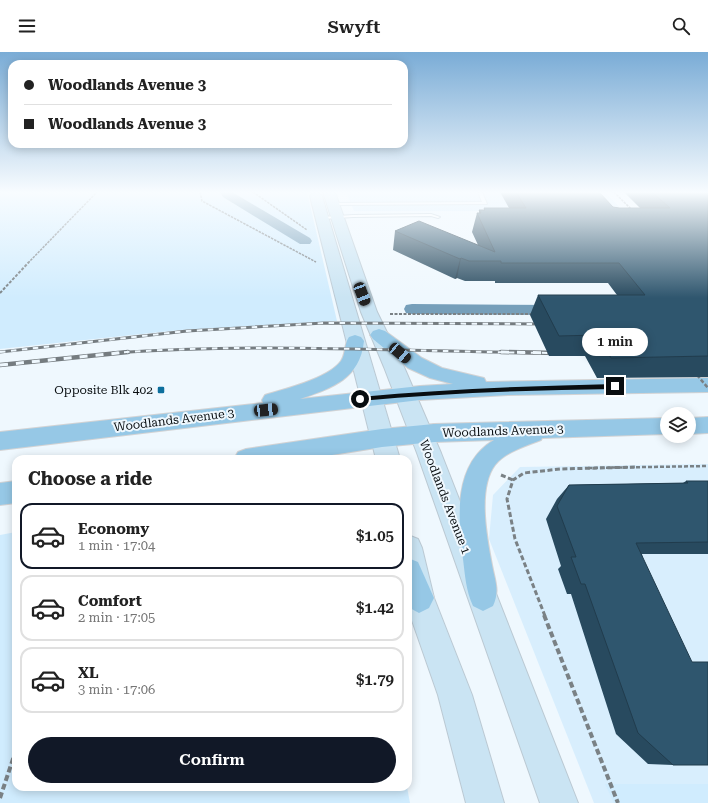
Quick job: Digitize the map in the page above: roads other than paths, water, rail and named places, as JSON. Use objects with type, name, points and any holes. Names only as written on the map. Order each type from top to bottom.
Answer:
[{"type":"main road","name":"Woodlands Avenue 1","points":[[334,227],[355,341],[385,448]]},
{"type":"main road","name":"Woodlands Avenue 1","points":[[339,227],[350,251],[362,294],[421,434],[483,596],[559,803]]},
{"type":"main road","points":[[379,335],[407,358],[432,371],[471,382],[508,388]]},
{"type":"main road","points":[[187,419],[268,401],[328,379],[341,372],[348,365],[352,358],[355,341]]},
{"type":"main road","name":"Woodlands Avenue 3","points":[[0,441],[404,394],[703,380]]},
{"type":"main road","name":"Woodlands Avenue 3","points":[[297,455],[385,448],[421,434],[483,430],[660,426]]},
{"type":"main road","points":[[696,426],[708,426]]},
{"type":"main road","points":[[483,596],[473,518],[474,487],[477,476],[481,466],[488,457],[500,448],[547,429]]},
{"type":"main road","points":[[0,494],[12,492]]},
{"type":"main road","points":[[412,573],[414,585],[455,695],[485,803]]},
{"type":"waterway","points":[[281,227],[305,241]]},
{"type":"waterway","points":[[412,309],[561,310]]},
{"type":"railway","points":[[0,352],[187,331],[324,323],[545,324]]},
{"type":"railway","points":[[124,352],[225,348],[336,348],[558,353],[501,352]]},
{"type":"railway","points":[[0,365],[124,352]]},
{"type":"railway","points":[[113,353],[124,352]]},
{"type":"railway","points":[[124,352],[128,352]]},
{"type":"place","name":"Opposite Blk 402","points":[[161,390]]}]
